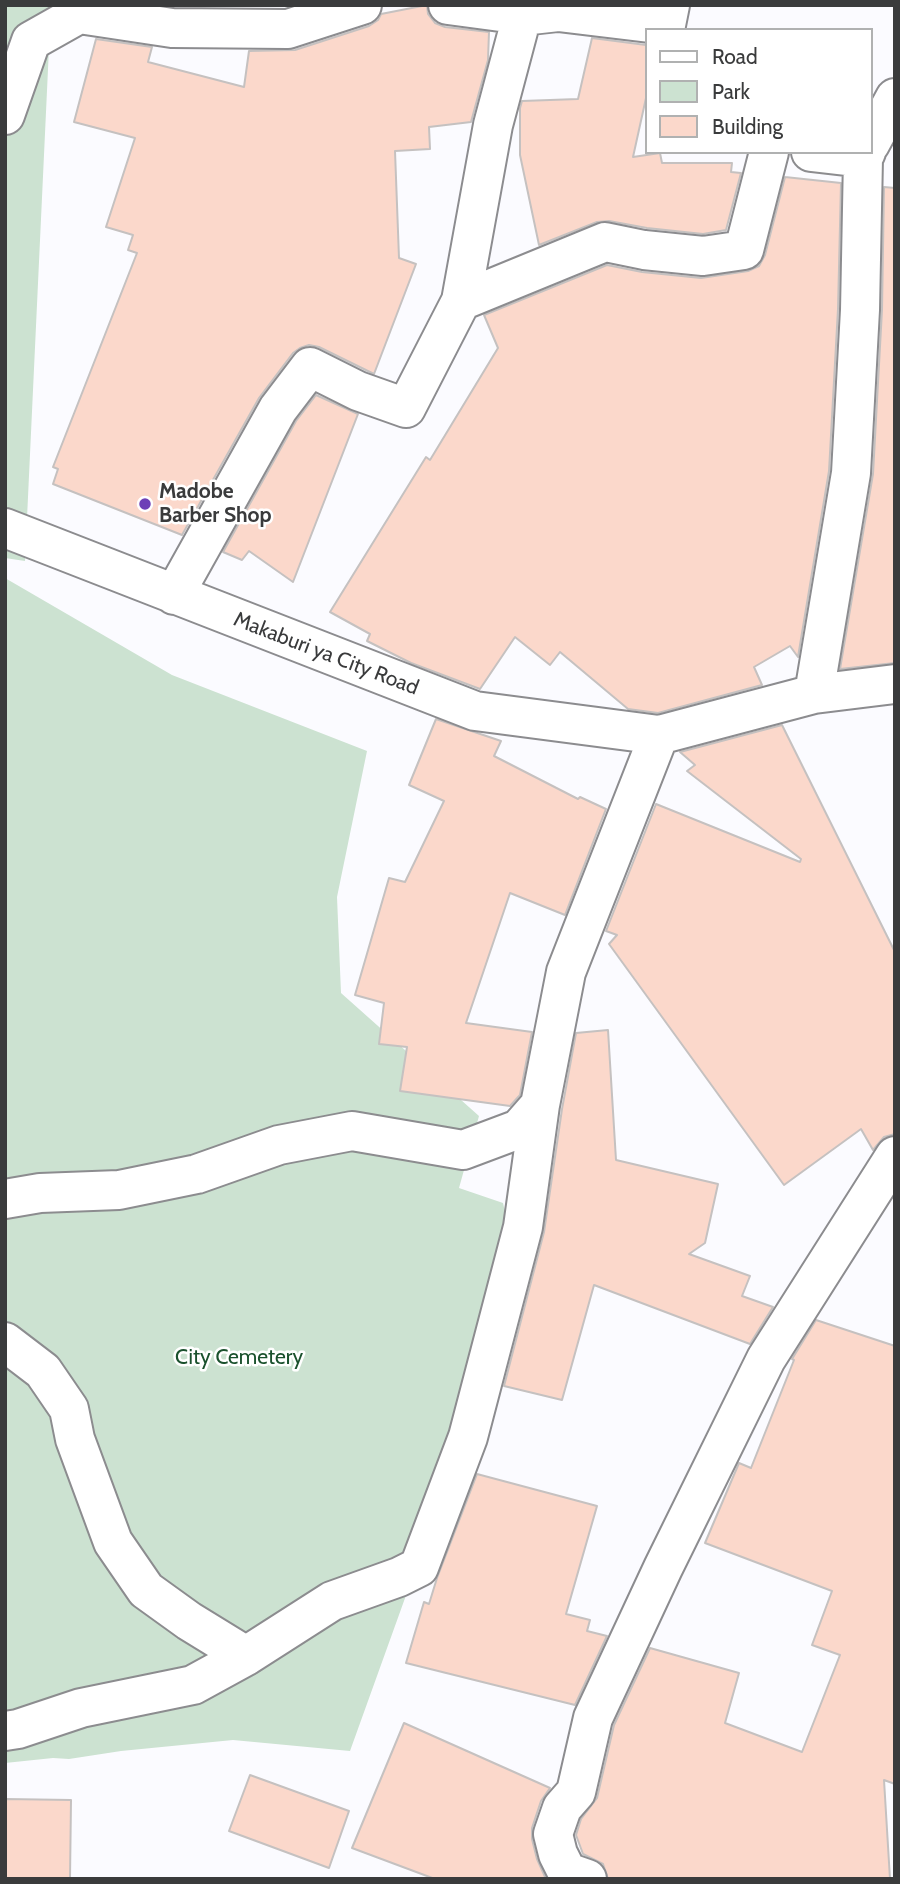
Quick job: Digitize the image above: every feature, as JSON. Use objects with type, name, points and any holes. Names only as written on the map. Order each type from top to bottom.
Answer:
[{"type":"street","points":[[5,115],[31,41],[79,14],[172,28],[288,29],[362,5]]},
{"type":"street","points":[[448,5],[523,15],[558,12],[666,24],[670,5]]},
{"type":"street","points":[[173,595],[278,409],[310,368],[358,391],[406,408],[461,301],[493,125],[523,15]]},
{"type":"street","points":[[872,140],[895,98]]},
{"type":"street","points":[[461,301],[605,242],[643,250],[703,256],[744,250],[768,154]]},
{"type":"street","points":[[814,694],[851,473],[866,154]]},
{"type":"street","name":"Makaburi ya City Road","points":[[5,527],[475,711],[659,735],[814,694],[895,684]]},
{"type":"street","points":[[5,1731],[81,1708],[193,1685],[246,1656],[332,1601],[419,1567],[468,1437],[523,1227],[540,1105],[566,972],[659,735]]},
{"type":"street","points":[[5,1199],[40,1193],[119,1190],[197,1174],[279,1145],[352,1131],[463,1150],[519,1129],[540,1105]]},
{"type":"street","points":[[587,1879],[567,1871],[558,1854],[553,1834],[562,1808],[576,1792],[593,1718],[765,1359],[895,1156]]},
{"type":"street","points":[[5,1342],[43,1371],[69,1409],[75,1439],[113,1542],[146,1590],[189,1621],[246,1656]]},
{"type":"green space","points":[[5,5],[51,5],[25,561],[5,558]]},
{"type":"green space","name":"City Cemetery","points":[[5,578],[172,675],[367,751],[337,897],[341,993],[479,1116],[459,1188],[503,1203],[515,1254],[445,1487],[350,1751],[233,1740],[69,1759],[5,1763]]},
{"type":"building","points":[[427,5],[428,14],[435,23],[445,27],[489,32],[488,60],[471,122],[429,127],[430,149],[395,151],[399,258],[416,264],[374,374],[319,347],[309,345],[293,353],[259,398],[182,535],[53,484],[58,469],[53,467],[137,253],[128,250],[133,235],[106,227],[135,138],[74,122],[96,39],[152,47],[148,62],[244,87],[249,51],[295,50],[369,26],[378,20],[381,14]]},
{"type":"building","points":[[592,38],[645,45],[645,103],[633,157],[660,154],[662,163],[732,163],[731,172],[741,173],[726,230],[703,234],[609,221],[597,222],[539,245],[520,155],[520,108],[522,101],[578,99]]},
{"type":"building","points":[[785,177],[841,183],[838,309],[829,471],[798,657],[790,646],[754,667],[762,685],[658,713],[628,709],[560,652],[550,665],[515,637],[480,689],[411,663],[367,641],[370,634],[330,612],[426,457],[430,460],[498,348],[484,315],[607,265],[642,272],[701,278],[748,271],[759,266],[765,255]]},
{"type":"building","points":[[884,187],[895,188],[895,663],[840,669],[873,474],[882,310]]},
{"type":"building","points":[[316,395],[358,414],[293,582],[249,551],[242,560],[223,552],[296,421]]},
{"type":"building","points":[[436,719],[501,741],[494,756],[578,799],[580,797],[606,809],[565,915],[510,893],[466,1023],[532,1032],[520,1095],[510,1106],[400,1091],[407,1047],[379,1044],[384,1003],[355,995],[389,878],[405,882],[444,801],[409,785]]},
{"type":"building","points":[[782,725],[895,952],[895,1134],[884,1137],[873,1150],[861,1129],[784,1185],[609,944],[617,935],[606,931],[656,804],[800,862],[801,859],[687,771],[695,765],[680,752]]},
{"type":"building","points":[[608,1030],[616,1160],[718,1184],[705,1243],[689,1254],[750,1276],[742,1296],[773,1307],[750,1344],[594,1285],[562,1400],[504,1386],[544,1232],[576,1033]]},
{"type":"building","points":[[816,1320],[895,1346],[895,1784],[884,1780],[890,1879],[608,1879],[603,1864],[583,1854],[576,1835],[581,1819],[597,1798],[614,1725],[650,1648],[739,1673],[725,1723],[802,1752],[840,1655],[812,1645],[832,1591],[705,1543],[739,1463],[751,1468],[794,1360],[792,1359]]},
{"type":"building","points":[[477,1474],[597,1506],[566,1614],[590,1620],[587,1631],[607,1636],[575,1705],[406,1663],[424,1602],[429,1604]]},
{"type":"building","points":[[404,1723],[550,1788],[541,1801],[532,1828],[537,1859],[546,1879],[435,1879],[352,1848]]},
{"type":"building","points":[[250,1775],[349,1811],[329,1868],[229,1831]]},
{"type":"building","points":[[5,1799],[71,1800],[70,1879],[5,1879]]},
{"type":"place","name":"Madobe Barber Shop","points":[[145,504]]}]
